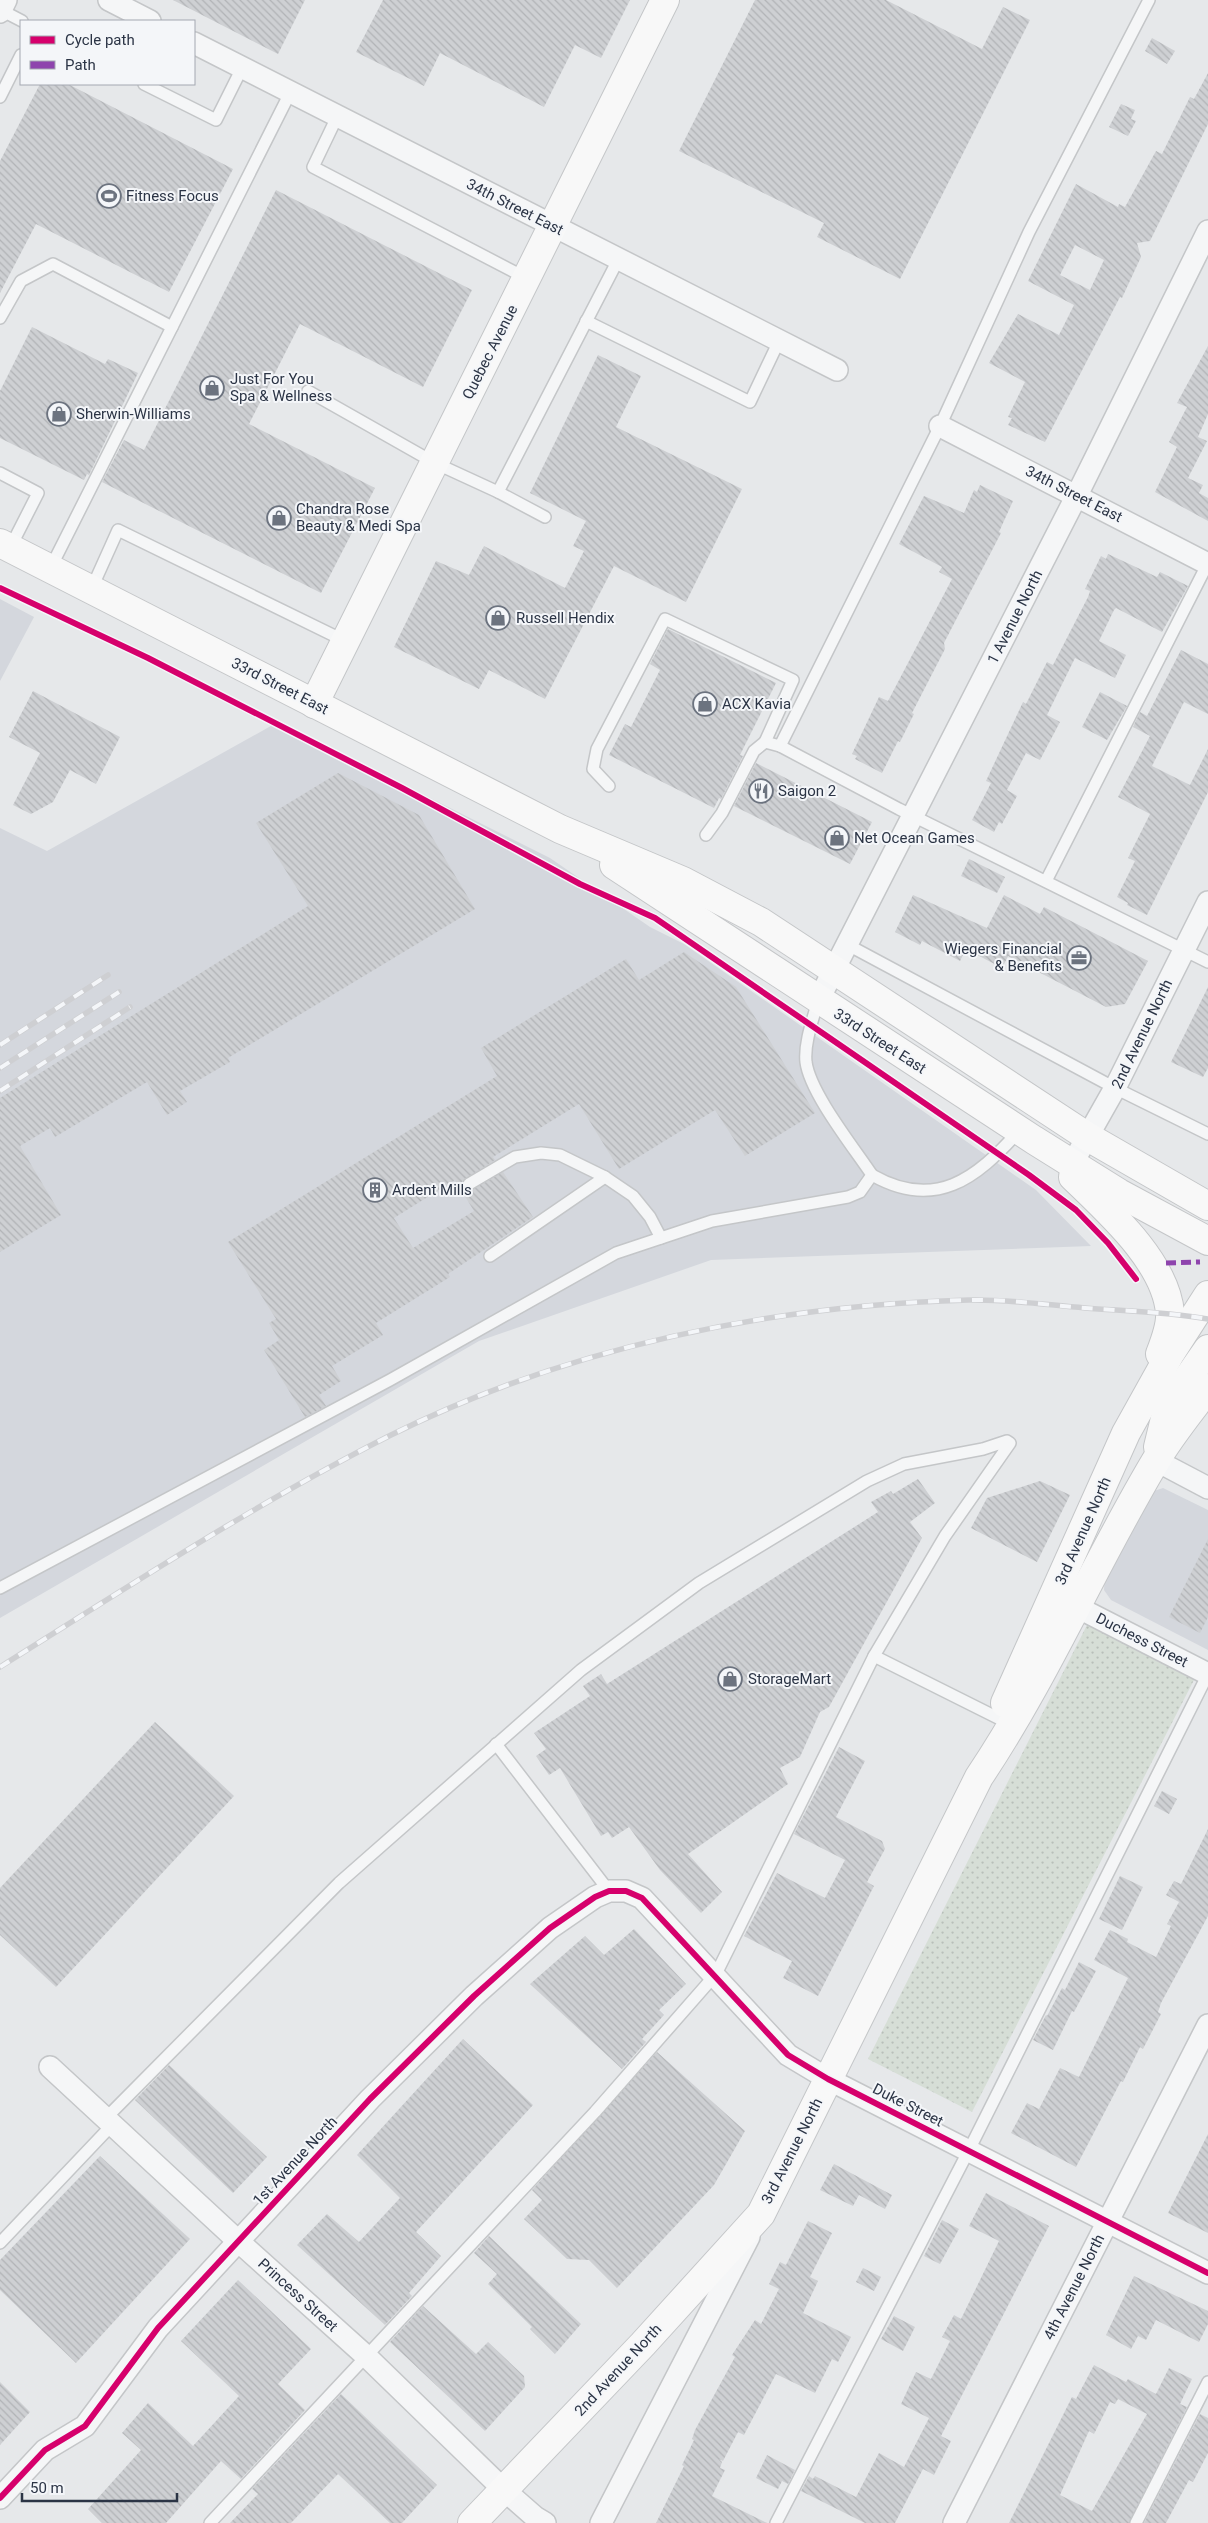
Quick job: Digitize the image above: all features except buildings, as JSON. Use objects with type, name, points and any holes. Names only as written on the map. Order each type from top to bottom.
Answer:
[{"type":"main road","name":"Quebec Avenue","points":[[314,704],[665,0]]},
{"type":"main road","name":"33rd Street East","points":[[5,545],[560,829],[683,881],[761,922],[1088,1137],[1202,1200]]},
{"type":"main road","name":"33rd Street East","points":[[560,829],[818,1001],[1072,1164],[1120,1193],[1208,1240]]},
{"type":"main road","points":[[1027,1135],[1122,1227],[1155,1269],[1166,1289],[1170,1314],[1167,1333],[1126,1433]]},
{"type":"main road","name":"3rd Avenue North","points":[[979,1778],[998,1718],[1126,1433],[1170,1354],[1208,1295]]},
{"type":"main road","points":[[1155,1460],[1166,1414],[1176,1395],[1208,1348]]},
{"type":"main road","name":"3rd Avenue North","points":[[761,2214],[979,1778],[1014,1726],[1075,1606],[1155,1460],[1208,1388]]},
{"type":"main road","name":"2nd Avenue North","points":[[472,2523],[643,2344],[761,2214]]},
{"type":"street","points":[[109,0],[148,20]]},
{"type":"street","name":"34th Street East","points":[[195,44],[837,370]]},
{"type":"street","name":"1 Avenue North","points":[[818,1001],[1077,495],[1208,231]]},
{"type":"street","name":"34th Street East","points":[[940,426],[1208,563]]},
{"type":"street","name":"2nd Avenue North","points":[[1072,1164],[1115,1088],[1208,902]]},
{"type":"street","points":[[1155,1460],[1208,1488]]},
{"type":"street","name":"Duchess Street","points":[[1075,1606],[1208,1674]]},
{"type":"street","name":"Duke Street","points":[[609,1891],[626,1891],[642,1898],[716,1974],[788,2055],[828,2079],[1208,2273]]},
{"type":"street","name":"1st Avenue North","points":[[0,2498],[45,2450],[85,2426],[158,2328],[370,2099],[474,1996],[550,1928],[580,1905],[609,1891]]},
{"type":"street","name":"4th Avenue North","points":[[954,2523],[1208,2025]]},
{"type":"street","name":"Princess Street","points":[[50,2067],[238,2241],[366,2356],[503,2489],[535,2517],[545,2523]]},
{"type":"street","name":"3rd Avenue North","points":[[601,2523],[761,2214]]},
{"type":"lane","points":[[780,746],[940,426],[1029,232],[1149,0]]},
{"type":"lane","points":[[2,7],[21,20]]},
{"type":"lane","points":[[0,97],[20,57]]},
{"type":"lane","points":[[146,85],[216,120],[242,68]]},
{"type":"lane","points":[[50,569],[290,93]]},
{"type":"lane","points":[[337,117],[313,166],[527,278]]},
{"type":"lane","points":[[498,492],[618,260]]},
{"type":"lane","points":[[0,318],[21,281],[53,264],[172,327]]},
{"type":"lane","points":[[586,322],[750,402],[779,341]]},
{"type":"lane","points":[[308,391],[435,463],[546,517]]},
{"type":"lane","points":[[0,473],[38,493],[5,545]]},
{"type":"lane","points":[[91,590],[118,530],[345,642]]},
{"type":"lane","points":[[1046,881],[1208,563]]},
{"type":"lane","points":[[609,786],[593,769],[596,749],[665,619],[792,680],[766,742],[754,751],[722,813],[706,835]]},
{"type":"lane","points":[[766,742],[780,746],[913,816],[1208,962]]},
{"type":"lane","points":[[848,945],[1115,1088],[1208,1134]]},
{"type":"lane","points":[[818,1001],[811,1024],[807,1051],[808,1069],[822,1099],[872,1175],[910,1191],[944,1188],[983,1166],[1027,1135]]},
{"type":"lane","points":[[469,1184],[514,1158],[542,1153],[560,1155],[604,1177],[633,1196],[650,1217],[661,1238]]},
{"type":"lane","points":[[0,1588],[390,1380],[616,1253],[712,1221],[855,1195],[872,1175]]},
{"type":"lane","points":[[490,1256],[604,1177]]},
{"type":"lane","points":[[0,2243],[109,2122],[339,1883],[581,1670],[699,1583],[867,1482],[904,1464],[983,1449],[1007,1441],[1010,1442],[945,1536],[874,1656],[716,1974],[595,2112],[210,2523]]},
{"type":"lane","points":[[874,1656],[998,1718]]},
{"type":"lane","points":[[776,2523],[968,2150],[1208,1674]]},
{"type":"lane","points":[[496,1744],[609,1891]]},
{"type":"lane","points":[[1136,2523],[1208,2382]]},
{"type":"shaded area","points":[[0,599],[34,617],[0,681]]},
{"type":"shaded area","points":[[278,722],[550,858],[650,927],[684,944],[1036,1190],[1091,1246],[711,1260],[479,1341],[0,1618],[0,828],[47,851]]},
{"type":"shaded area","points":[[1163,1488],[1208,1510],[1208,1650],[1111,1600],[1104,1590],[1105,1575],[1154,1491]]},
{"type":"shaded area","points":[[1089,1621],[1196,1676],[972,2112],[868,2059]]},
{"type":"railway","points":[[0,1045],[108,975]]},
{"type":"railway","points":[[0,1068],[119,992]]},
{"type":"railway","points":[[0,1091],[130,1007]]},
{"type":"railway","points":[[0,1667],[144,1576],[242,1517],[341,1461],[391,1435],[459,1404],[528,1377],[600,1355],[672,1336],[746,1322],[820,1311],[895,1304],[998,1300],[1162,1313],[1208,1319]]},
{"type":"marked path","points":[[1166,1263],[1200,1262]]},
{"type":"cycle path","points":[[0,588],[148,658],[402,788],[580,884],[655,918],[1029,1175],[1076,1210],[1108,1243],[1136,1279]]},
{"type":"cycle path","points":[[0,2498],[45,2450],[85,2426],[158,2328],[370,2099],[474,1996],[550,1928],[595,1897],[609,1891],[626,1891],[642,1898],[788,2055],[828,2079],[1208,2273]]},
{"type":"place","name":"Fitness Focus","points":[[109,196]]},
{"type":"place","name":"Just For You Spa & Wellness","points":[[212,388]]},
{"type":"place","name":"Sherwin-Williams","points":[[59,414]]},
{"type":"place","name":"Chandra Rose Beauty & Medi Spa","points":[[279,518]]},
{"type":"place","name":"Russell Hendix","points":[[498,618]]},
{"type":"place","name":"ACX Kavia","points":[[705,704]]},
{"type":"place","name":"Saigon 2","points":[[761,791]]},
{"type":"place","name":"Net Ocean Games","points":[[837,838]]},
{"type":"place","name":"Wiegers Financial & Benefits","points":[[1079,958]]},
{"type":"place","name":"Ardent Mills","points":[[375,1190]]},
{"type":"place","name":"StorageMart","points":[[730,1679]]}]
